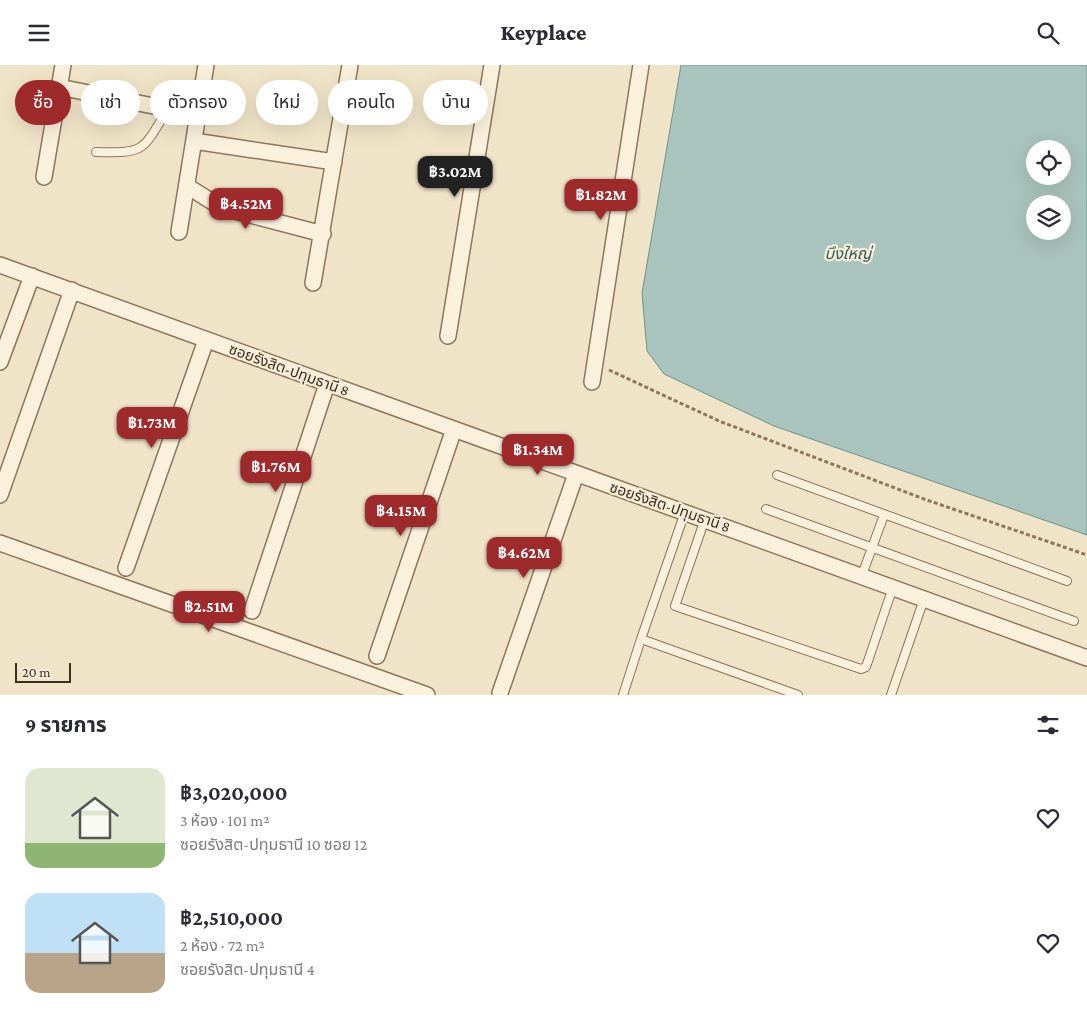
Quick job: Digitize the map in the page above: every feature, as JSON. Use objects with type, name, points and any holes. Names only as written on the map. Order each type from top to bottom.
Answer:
[{"type":"street","points":[[60,80],[63,65]]},
{"type":"street","points":[[204,80],[206,65]]},
{"type":"street","points":[[313,283],[323,234],[350,65]]},
{"type":"street","points":[[448,336],[492,65]]},
{"type":"street","points":[[592,382],[641,65]]},
{"type":"street","points":[[71,90],[150,107]]},
{"type":"street","points":[[44,177],[53,125]]},
{"type":"street","points":[[179,232],[196,125]]},
{"type":"street","points":[[194,141],[334,162]]},
{"type":"street","points":[[187,186],[214,203],[231,210],[323,234]]},
{"type":"street","name":"ซอยรังสิต-ปทุมธานี 8","points":[[0,265],[576,474],[862,575],[1087,658]]},
{"type":"street","points":[[0,362],[32,276]]},
{"type":"street","points":[[0,495],[72,290]]},
{"type":"street","points":[[126,568],[206,340]]},
{"type":"street","points":[[252,611],[327,384]]},
{"type":"street","points":[[377,656],[454,429]]},
{"type":"street","points":[[500,693],[576,474]]},
{"type":"street","points":[[0,543],[427,695]]},
{"type":"lane","points":[[96,152],[130,153],[140,149],[152,136],[158,125]]},
{"type":"lane","points":[[777,475],[1067,581]]},
{"type":"lane","points":[[766,509],[1074,621]]},
{"type":"lane","points":[[623,695],[684,512]]},
{"type":"lane","points":[[862,575],[884,515]]},
{"type":"lane","points":[[705,519],[675,606],[861,669],[866,667],[893,587]]},
{"type":"lane","points":[[891,695],[924,599]]},
{"type":"lane","points":[[641,639],[798,695]]},
{"type":"path","points":[[594,363],[719,421],[924,499],[1087,555]]},
{"type":"water","name":"บึงใหญ่","points":[[681,65],[1087,65],[1087,535],[774,426],[664,374],[647,351],[642,293]]}]
